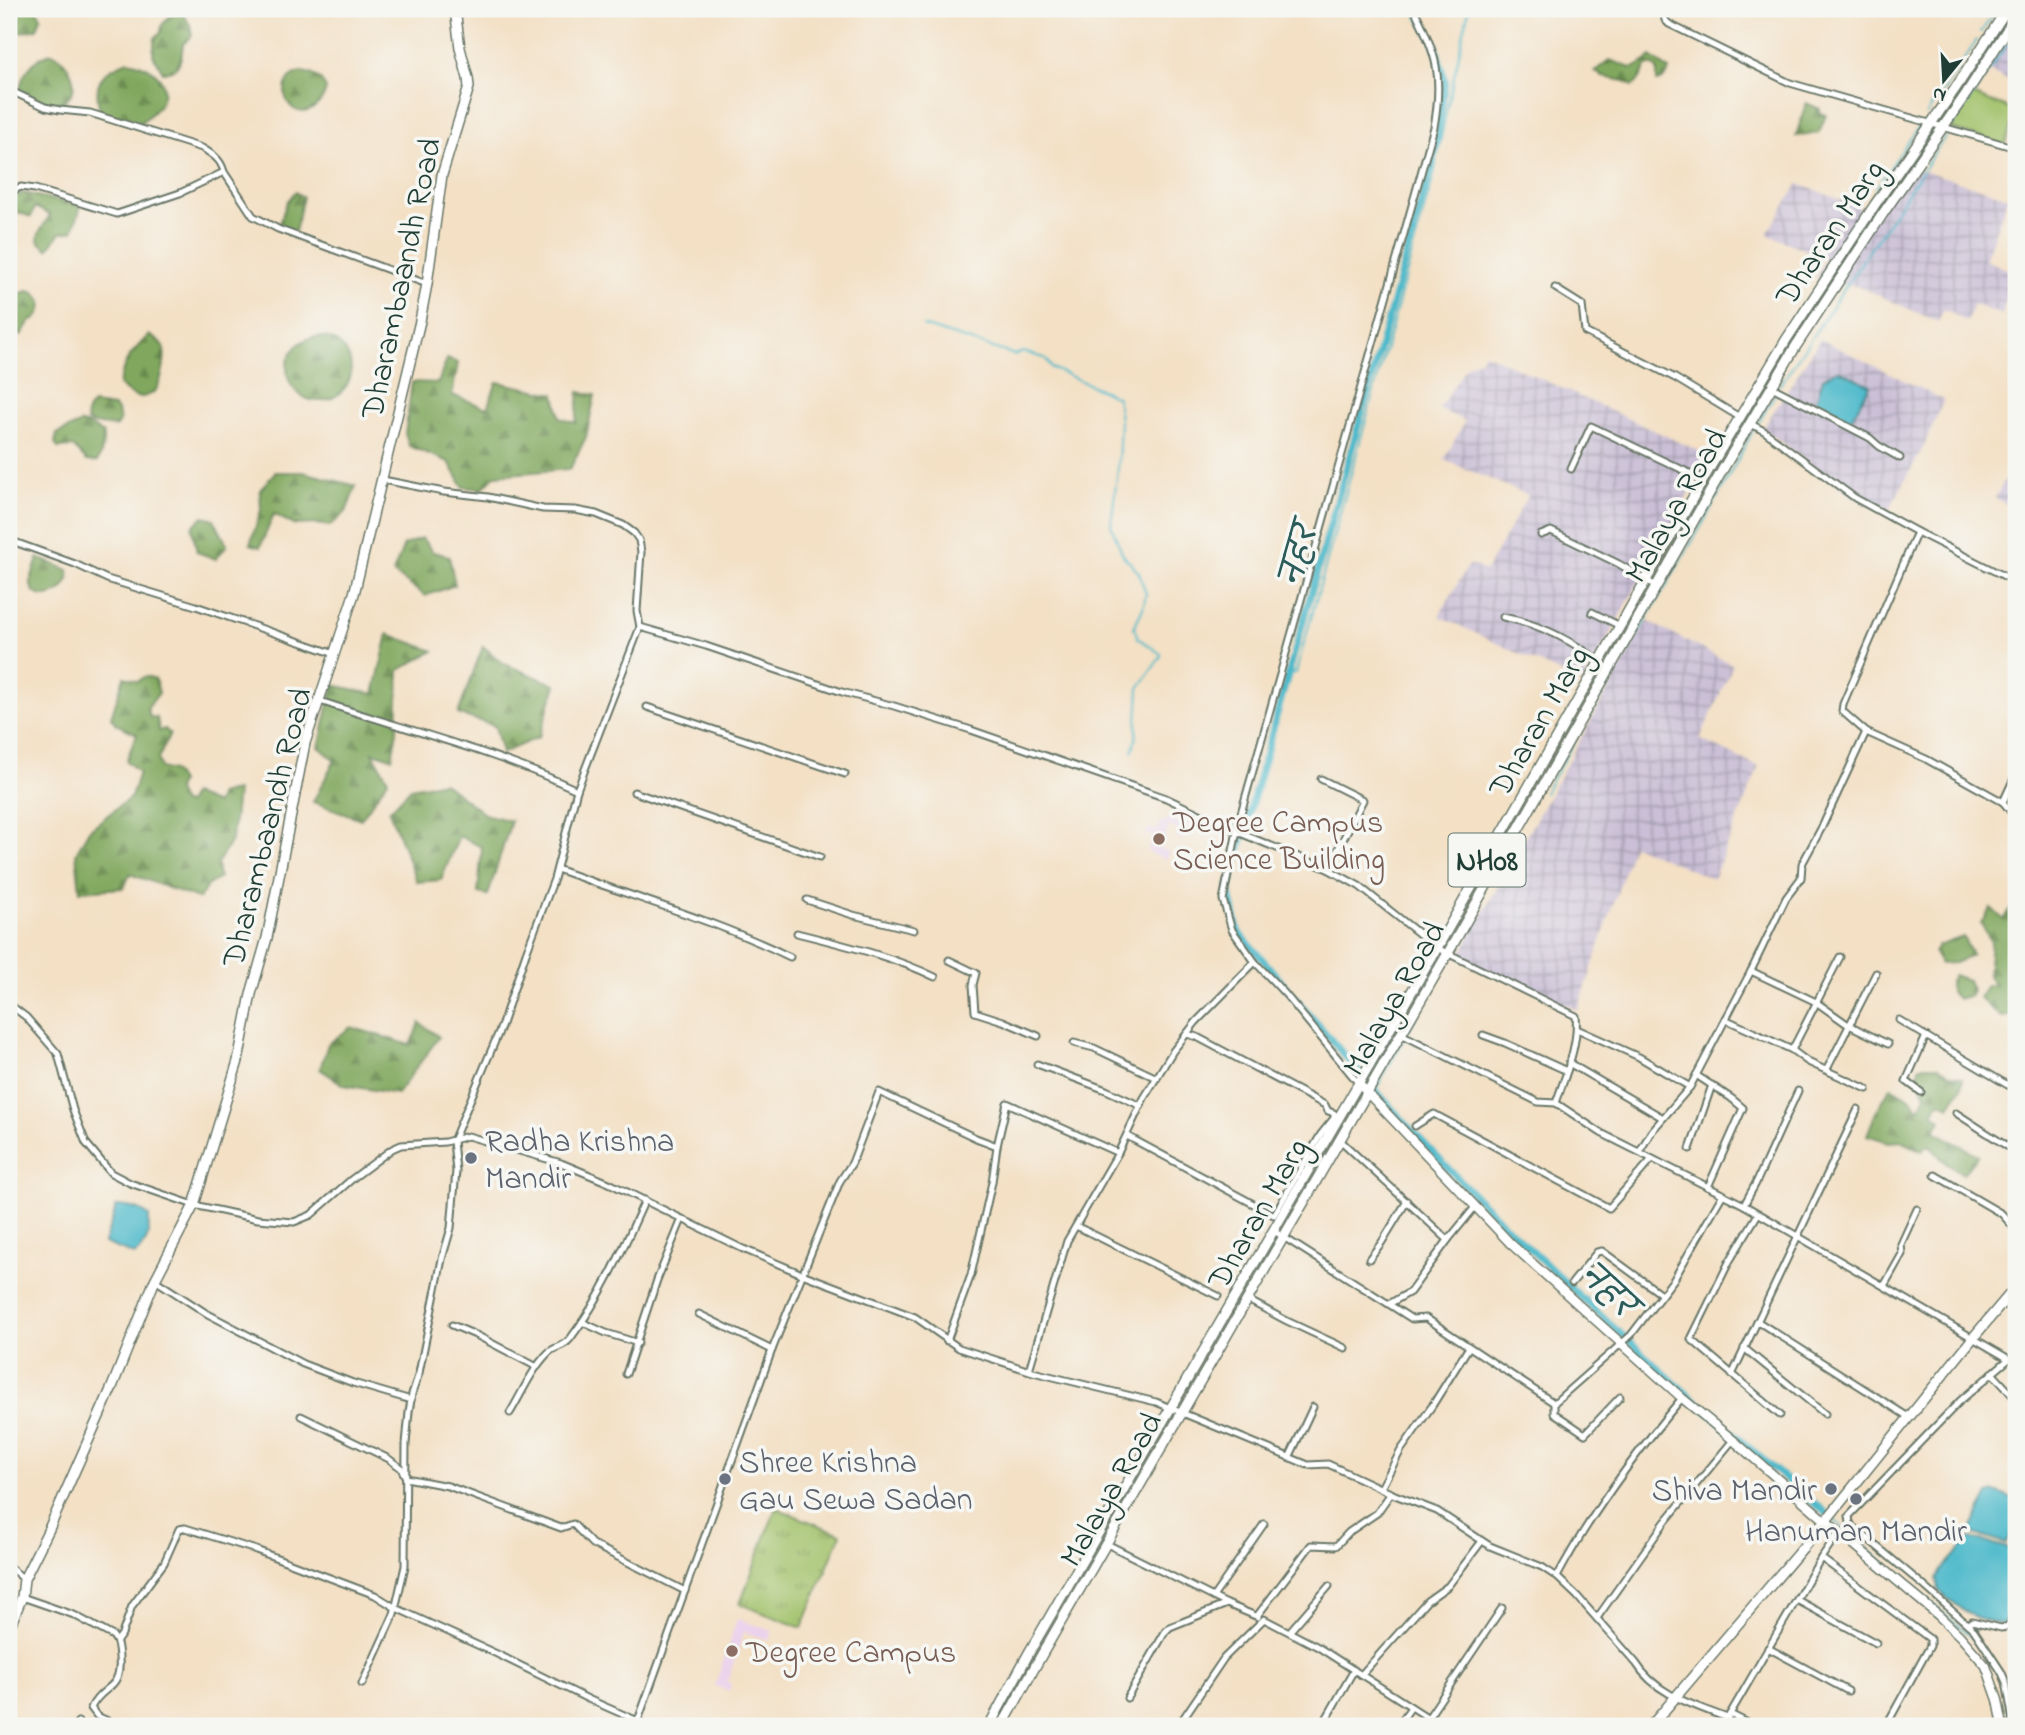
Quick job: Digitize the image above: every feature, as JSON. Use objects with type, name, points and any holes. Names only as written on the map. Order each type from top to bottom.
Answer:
[{"type":"main road","name":"Dharambaandh Road","points":[[9,1628],[22,1597],[24,1579],[112,1387],[155,1280],[194,1205],[238,1061],[251,994],[267,938],[305,743],[354,594],[383,480],[427,284],[442,175],[469,87],[455,9]]},
{"type":"main road","name":"Dharan Marg","points":[[989,1726],[1703,480],[1798,322],[2007,9]]},
{"type":"main road","name":"Malaya Road","points":[[1002,1726],[1750,424],[1808,328],[2016,16]]},
{"type":"main road","points":[[1798,322],[1808,328]]},
{"type":"main road","points":[[1651,1726],[1826,1521],[2016,1287]]},
{"type":"main road","points":[[1084,1559],[1094,1565]]},
{"type":"street","points":[[1414,9],[1427,36],[1438,72],[1434,127],[1238,832],[1223,900],[1232,930],[1255,962],[1286,995],[1359,1084],[1511,1244],[1621,1345],[1960,1636],[1986,1666],[1998,1700],[2003,1726]]},
{"type":"street","points":[[1663,9],[1665,20],[1669,24],[1790,83],[2016,148]]},
{"type":"street","points":[[9,90],[46,107],[90,113],[202,148],[214,155],[222,165],[224,172],[257,219],[427,284]]},
{"type":"street","points":[[9,192],[21,187],[35,189],[117,214],[180,193],[224,172]]},
{"type":"street","points":[[1555,288],[1582,305],[1585,332],[1675,378],[1764,431],[1855,498],[1917,533],[2016,582]]},
{"type":"street","points":[[1772,387],[1870,438],[1900,458]]},
{"type":"street","points":[[1571,469],[1591,426],[1703,480]]},
{"type":"street","points":[[362,1685],[396,1608],[405,1566],[406,1444],[411,1400],[451,1228],[456,1171],[453,1141],[502,1027],[556,869],[577,790],[640,627],[639,540],[623,525],[596,514],[575,510],[543,509],[383,480]]},
{"type":"street","points":[[1541,535],[1551,531],[1619,564],[1656,586]]},
{"type":"street","points":[[1917,533],[1842,711],[1866,732],[1926,759],[2003,802],[2016,818]]},
{"type":"street","points":[[9,540],[75,564],[107,579],[196,606],[335,654]]},
{"type":"street","points":[[1591,612],[1620,626]]},
{"type":"street","points":[[1503,617],[1526,622],[1577,644],[1600,662]]},
{"type":"street","points":[[640,627],[971,730],[1166,798],[1238,832],[1328,869],[1359,886],[1437,948],[1576,1016],[1577,1029],[1556,1103]]},
{"type":"street","points":[[320,701],[462,745],[577,790]]},
{"type":"street","points":[[647,707],[845,774]]},
{"type":"street","points":[[1643,1154],[1641,1147],[1690,1087],[1786,898],[1801,878],[1802,864],[1866,732]]},
{"type":"street","points":[[2003,802],[2016,774]]},
{"type":"street","points":[[1321,779],[1363,800],[1328,869]]},
{"type":"street","points":[[634,792],[820,857]]},
{"type":"street","points":[[556,869],[723,927],[790,957]]},
{"type":"street","points":[[807,900],[914,930]]},
{"type":"street","points":[[797,933],[860,950],[935,977]]},
{"type":"street","points":[[1791,1050],[1840,957]]},
{"type":"street","points":[[949,960],[976,973],[973,985],[975,1012],[1038,1036]]},
{"type":"street","points":[[1028,1370],[1067,1241],[1118,1153],[1141,1105],[1173,1051],[1196,1022],[1255,962]]},
{"type":"street","points":[[1751,971],[1816,1002],[1849,1025],[1888,1045]]},
{"type":"street","points":[[1826,1069],[1876,972]]},
{"type":"street","points":[[9,1004],[26,1017],[58,1054],[73,1110],[86,1143],[111,1173],[130,1183],[194,1205],[258,1219],[294,1222],[312,1215],[352,1179],[401,1145],[453,1141],[468,1136],[561,1163],[645,1200],[741,1248],[915,1317],[959,1348],[1028,1370],[1156,1402],[1308,1465],[1328,1464],[1437,1511],[1482,1541],[1542,1567],[1557,1577],[1577,1596],[1643,1674],[1675,1698],[1754,1726]]},
{"type":"street","points":[[1726,1019],[1867,1089]]},
{"type":"street","points":[[1899,1020],[2016,1090]]},
{"type":"street","points":[[1577,1029],[1639,1057],[1690,1087]]},
{"type":"street","points":[[1126,1136],[1274,1214],[1321,1134],[1334,1118],[1334,1113],[1328,1111],[1325,1105],[1187,1034]]},
{"type":"street","points":[[1401,1034],[1538,1102],[1556,1103],[1601,1133],[1744,1205],[2009,1359]]},
{"type":"street","points":[[1483,1035],[1567,1071]]},
{"type":"street","points":[[1921,1092],[1906,1081],[1926,1036]]},
{"type":"street","points":[[1074,1043],[1094,1048],[1157,1078]]},
{"type":"street","points":[[1569,1063],[1663,1118]]},
{"type":"street","points":[[1037,1064],[1141,1105]]},
{"type":"street","points":[[1696,1075],[1743,1108],[1708,1187]]},
{"type":"street","points":[[1690,1149],[1712,1085]]},
{"type":"street","points":[[117,1641],[132,1606],[164,1563],[179,1529],[185,1528],[256,1550],[374,1595],[637,1724],[772,1350],[840,1181],[852,1163],[879,1091],[997,1146]]},
{"type":"street","points":[[1744,1205],[1798,1091]]},
{"type":"street","points":[[947,1341],[971,1275],[1007,1103],[1118,1153]]},
{"type":"street","points":[[1732,1375],[1858,1109]]},
{"type":"street","points":[[1956,1113],[2016,1152]]},
{"type":"street","points":[[1415,1126],[1434,1114],[1609,1208],[1652,1159]]},
{"type":"street","points":[[1340,1140],[1448,1240]]},
{"type":"street","points":[[1935,1175],[2003,1214],[2016,1230]]},
{"type":"street","points":[[1620,1397],[1585,1434],[1553,1413],[1554,1403],[1631,1335],[1674,1279],[1723,1194]]},
{"type":"street","points":[[510,1413],[548,1352],[569,1341],[582,1322],[630,1234],[645,1200]]},
{"type":"street","points":[[1369,1259],[1407,1201]]},
{"type":"street","points":[[1389,1304],[1410,1292],[1475,1207]]},
{"type":"street","points":[[1884,1286],[1902,1254],[1901,1244],[1917,1209]]},
{"type":"street","points":[[1758,1214],[1729,1262],[1691,1339],[1780,1415]]},
{"type":"street","points":[[626,1374],[657,1280],[682,1219]]},
{"type":"street","points":[[1076,1226],[1218,1296]]},
{"type":"street","points":[[1274,1231],[1412,1319],[1426,1318],[1554,1403]]},
{"type":"street","points":[[1572,1283],[1597,1252],[1602,1251],[1661,1294]]},
{"type":"street","points":[[155,1280],[206,1313],[303,1364],[353,1383],[411,1400]]},
{"type":"street","points":[[1248,1300],[1345,1348]]},
{"type":"street","points":[[699,1314],[772,1350]]},
{"type":"street","points":[[1757,1321],[1910,1418]]},
{"type":"street","points":[[582,1322],[638,1343]]},
{"type":"street","points":[[452,1325],[537,1367]]},
{"type":"street","points":[[1381,1488],[1401,1450],[1469,1347]]},
{"type":"street","points":[[1744,1348],[1825,1413]]},
{"type":"street","points":[[2014,1726],[2006,1682],[1984,1643],[1968,1624],[1855,1528],[1850,1523],[1849,1516],[1960,1401],[2016,1352]]},
{"type":"street","points":[[1992,1373],[2016,1399]]},
{"type":"street","points":[[1557,1577],[1581,1534],[1649,1436],[1682,1398]]},
{"type":"street","points":[[1289,1458],[1313,1407]]},
{"type":"street","points":[[301,1416],[389,1459],[401,1468],[406,1478]]},
{"type":"street","points":[[1597,1619],[1665,1522],[1733,1440]]},
{"type":"street","points":[[406,1478],[448,1486],[561,1528],[573,1524],[592,1544],[685,1591]]},
{"type":"street","points":[[1257,1616],[1311,1545],[1336,1546],[1349,1532],[1377,1513],[1391,1493]]},
{"type":"street","points":[[1213,1597],[1264,1524]]},
{"type":"street","points":[[1723,1726],[1821,1558],[1839,1532]]},
{"type":"street","points":[[1361,1675],[1427,1601],[1448,1586],[1482,1541]]},
{"type":"street","points":[[1107,1544],[1227,1604],[1290,1631],[1441,1726]]},
{"type":"street","points":[[1821,1558],[1930,1639],[1930,1646],[1886,1726]]},
{"type":"street","points":[[9,1567],[24,1579]]},
{"type":"street","points":[[1290,1631],[1329,1586]]},
{"type":"street","points":[[1968,1624],[1972,1621],[2001,1628],[2010,1626],[2016,1593]]},
{"type":"street","points":[[22,1597],[74,1615],[113,1636],[117,1641],[120,1669],[118,1677],[91,1708],[97,1716],[119,1726]]},
{"type":"street","points":[[1797,1600],[1876,1643]]},
{"type":"street","points":[[1127,1698],[1170,1627],[1227,1604]]},
{"type":"street","points":[[1428,1718],[1502,1608]]},
{"type":"street","points":[[1178,1726],[1224,1658],[1264,1619]]},
{"type":"street","points":[[1768,1648],[1848,1690]]},
{"type":"street","points":[[1322,1726],[1354,1670]]},
{"type":"street","points":[[1398,1726],[1410,1707]]},
{"type":"shaded area","points":[[2007,9],[2016,9],[2016,84],[1972,63]]},
{"type":"shaded area","points":[[1903,164],[2008,197],[1985,260],[2014,272],[2002,315],[1973,304],[1967,322],[1944,309],[1938,322],[1860,287],[1831,281],[1874,206]]},
{"type":"shaded area","points":[[1798,184],[1858,206],[1863,215],[1825,280],[1816,278],[1825,258],[1767,234]]},
{"type":"shaded area","points":[[1820,339],[1944,400],[1923,448],[1887,514],[1854,497],[1763,428]]},
{"type":"shaded area","points":[[1484,353],[1710,456],[1582,683],[1439,616],[1469,564],[1486,571],[1528,495],[1444,460],[1465,421],[1439,409],[1466,366],[1480,359]]},
{"type":"shaded area","points":[[2016,460],[2016,509],[1995,498]]},
{"type":"shaded area","points":[[1647,621],[1733,665],[1700,739],[1759,767],[1713,879],[1633,845],[1578,1010],[1458,958]]},
{"type":"shaded area","name":"Degree Campus Science Building","points":[[1167,818],[1179,823],[1182,819],[1189,822],[1184,840],[1176,837],[1178,830],[1170,826],[1159,848],[1169,852],[1166,860],[1147,851],[1153,837],[1146,834],[1149,828],[1157,831],[1161,821],[1165,822]]},
{"type":"shaded area","name":"Degree Campus","points":[[737,1619],[773,1631],[769,1640],[744,1632],[727,1682],[731,1684],[729,1691],[715,1686]]},
{"type":"green space","points":[[9,9],[36,9],[41,17],[37,29],[18,33],[9,47]]},
{"type":"green space","points":[[182,12],[190,25],[192,36],[183,44],[177,66],[163,72],[153,55],[155,38],[169,17]]},
{"type":"green space","points":[[52,53],[68,67],[73,80],[71,93],[56,104],[43,102],[20,91],[30,67],[40,58]]},
{"type":"green space","points":[[1651,57],[1669,70],[1662,81],[1657,82],[1657,69],[1648,65],[1633,86],[1625,81],[1603,77],[1595,71],[1609,60],[1634,68]]},
{"type":"green space","points":[[128,61],[149,69],[163,84],[160,103],[138,125],[101,114],[98,104],[100,80],[110,70]]},
{"type":"green space","points":[[300,72],[316,76],[326,88],[319,103],[301,112],[293,108],[285,94],[286,85]]},
{"type":"green space","points":[[1955,89],[2016,111],[2005,145],[1932,123]]},
{"type":"green space","points":[[1806,103],[1826,115],[1819,133],[1796,136]]},
{"type":"green space","points":[[295,192],[303,197],[295,232],[278,227],[287,202]]},
{"type":"green space","points":[[24,193],[81,206],[73,231],[60,233],[48,249],[38,241],[39,233],[50,215],[35,207],[31,217],[9,209],[9,198]]},
{"type":"green space","points":[[28,291],[35,293],[42,302],[41,311],[21,335],[16,336],[9,327],[11,299]]},
{"type":"green space","points":[[149,335],[158,340],[164,349],[164,366],[156,390],[149,395],[137,397],[119,385],[129,357]]},
{"type":"green space","points":[[319,337],[337,343],[345,351],[351,369],[345,387],[337,395],[319,401],[301,395],[293,387],[287,369],[293,351],[301,343]]},
{"type":"green space","points":[[447,359],[458,363],[452,395],[487,408],[497,382],[555,394],[560,418],[576,423],[579,392],[595,395],[586,437],[570,469],[495,475],[482,489],[463,487],[449,462],[409,446],[405,434],[412,382],[438,383]]},
{"type":"green space","points":[[93,404],[114,407],[120,421],[115,427],[87,421],[87,411]]},
{"type":"green space","points":[[81,423],[90,425],[103,434],[97,462],[87,461],[73,447],[58,448],[55,443],[57,434]]},
{"type":"green space","points":[[275,472],[303,472],[356,486],[346,512],[330,526],[294,525],[274,514],[260,547],[250,544],[261,510],[260,490]]},
{"type":"green space","points":[[203,516],[214,519],[227,545],[216,559],[197,552],[192,527]]},
{"type":"green space","points":[[422,538],[433,552],[449,556],[455,585],[425,596],[393,573],[404,545]]},
{"type":"green space","points":[[38,558],[68,570],[68,579],[59,592],[44,596],[32,589],[31,581]]},
{"type":"green space","points":[[388,634],[434,651],[399,670],[397,731],[392,758],[373,752],[388,780],[361,819],[313,802],[335,760],[319,747],[333,685],[374,694]]},
{"type":"green space","points":[[483,646],[502,663],[556,685],[539,737],[502,753],[495,726],[458,714]]},
{"type":"green space","points":[[146,676],[155,679],[159,693],[147,708],[150,717],[157,718],[159,731],[165,729],[170,734],[158,759],[161,768],[173,771],[180,782],[177,790],[182,803],[187,804],[192,794],[216,804],[220,794],[237,791],[232,839],[217,864],[219,878],[207,886],[199,899],[130,874],[124,888],[80,891],[76,853],[89,830],[131,797],[139,772],[126,761],[137,734],[116,724],[111,717],[124,677],[138,681]]},
{"type":"green space","points":[[443,782],[484,814],[511,821],[488,895],[478,893],[482,847],[459,836],[441,880],[417,882],[389,811],[411,788]]},
{"type":"green space","points":[[2012,906],[2016,909],[2016,934],[2012,942],[2010,965],[2016,967],[2016,1015],[2001,1017],[1979,998],[1986,985],[1995,985],[1988,976],[1991,942],[1981,923],[1991,908],[2004,920]]},
{"type":"green space","points":[[1963,937],[1972,955],[1955,963],[1940,964],[1934,953],[1938,946]]},
{"type":"green space","points":[[1953,975],[1968,980],[1972,990],[1969,996],[1958,999],[1950,992],[1949,983]]},
{"type":"green space","points":[[420,1023],[439,1037],[397,1094],[344,1085],[320,1069],[328,1044],[351,1027],[410,1045]]},
{"type":"green space","points":[[1919,1066],[1938,1066],[1949,1074],[1963,1078],[1961,1088],[1949,1106],[1940,1101],[1933,1113],[1941,1120],[1934,1131],[1978,1155],[1963,1174],[1943,1160],[1932,1148],[1927,1146],[1922,1151],[1902,1141],[1889,1142],[1867,1135],[1876,1112],[1891,1087],[1911,1099],[1919,1109],[1926,1094],[1918,1079]]},
{"type":"green space","points":[[776,1508],[841,1534],[802,1628],[740,1604]]},
{"type":"water","points":[[1838,370],[1870,385],[1851,419],[1832,412],[1816,401],[1823,378]]},
{"type":"water","points":[[117,1206],[134,1208],[149,1216],[147,1238],[135,1255],[104,1243]]},
{"type":"water","points":[[1995,1492],[2016,1500],[2016,1529],[2006,1544],[1971,1533],[1970,1530],[1989,1494]]},
{"type":"water","points":[[1970,1538],[2012,1549],[2016,1555],[2009,1617],[2004,1624],[1968,1614],[1939,1591],[1937,1578],[1940,1572]]},
{"type":"waterway","name":"नहर","points":[[1363,1077],[1238,931],[1229,889],[1434,156],[1445,81],[1434,41],[1416,9]]},
{"type":"waterway","points":[[1288,673],[1296,673],[1434,174],[1469,9]]},
{"type":"waterway","points":[[1981,32],[1997,9]]},
{"type":"waterway","points":[[1952,126],[2016,31]]},
{"type":"waterway","points":[[1927,115],[1935,99],[1946,88],[1977,40]]},
{"type":"waterway","points":[[1875,189],[1920,125]]},
{"type":"waterway","points":[[1780,385],[1947,134]]},
{"type":"waterway","points":[[923,326],[1015,355],[1023,352],[1045,358],[1052,368],[1117,397],[1120,420],[1118,468],[1111,525],[1123,555],[1139,573],[1146,594],[1134,627],[1138,638],[1161,654],[1139,688],[1136,738],[1132,752]]},
{"type":"waterway","points":[[1759,422],[1776,392]]},
{"type":"waterway","points":[[1544,793],[1706,518],[1753,431]]},
{"type":"waterway","points":[[1406,1034],[1417,1015]]},
{"type":"waterway","points":[[1375,1091],[1404,1039]]},
{"type":"waterway","name":"नहर","points":[[1372,1086],[1457,1178],[1581,1297],[1684,1391],[1826,1513]]},
{"type":"waterway","points":[[1833,1519],[1974,1639],[1990,1659]]},
{"type":"waterway","points":[[1995,1666],[2006,1696],[2010,1726]]},
{"type":"place","name":"Degree Campus Science Building","points":[[1159,839]]},
{"type":"place","name":"Radha Krishna Mandir","points":[[471,1158]]},
{"type":"place","name":"Shree Krishna Gau Sewa Sadan","points":[[725,1479]]},
{"type":"place","name":"Shiva Mandir","points":[[1831,1489]]},
{"type":"place","name":"Hanuman Mandir","points":[[1856,1499]]},
{"type":"place","name":"Degree Campus","points":[[732,1651]]}]
